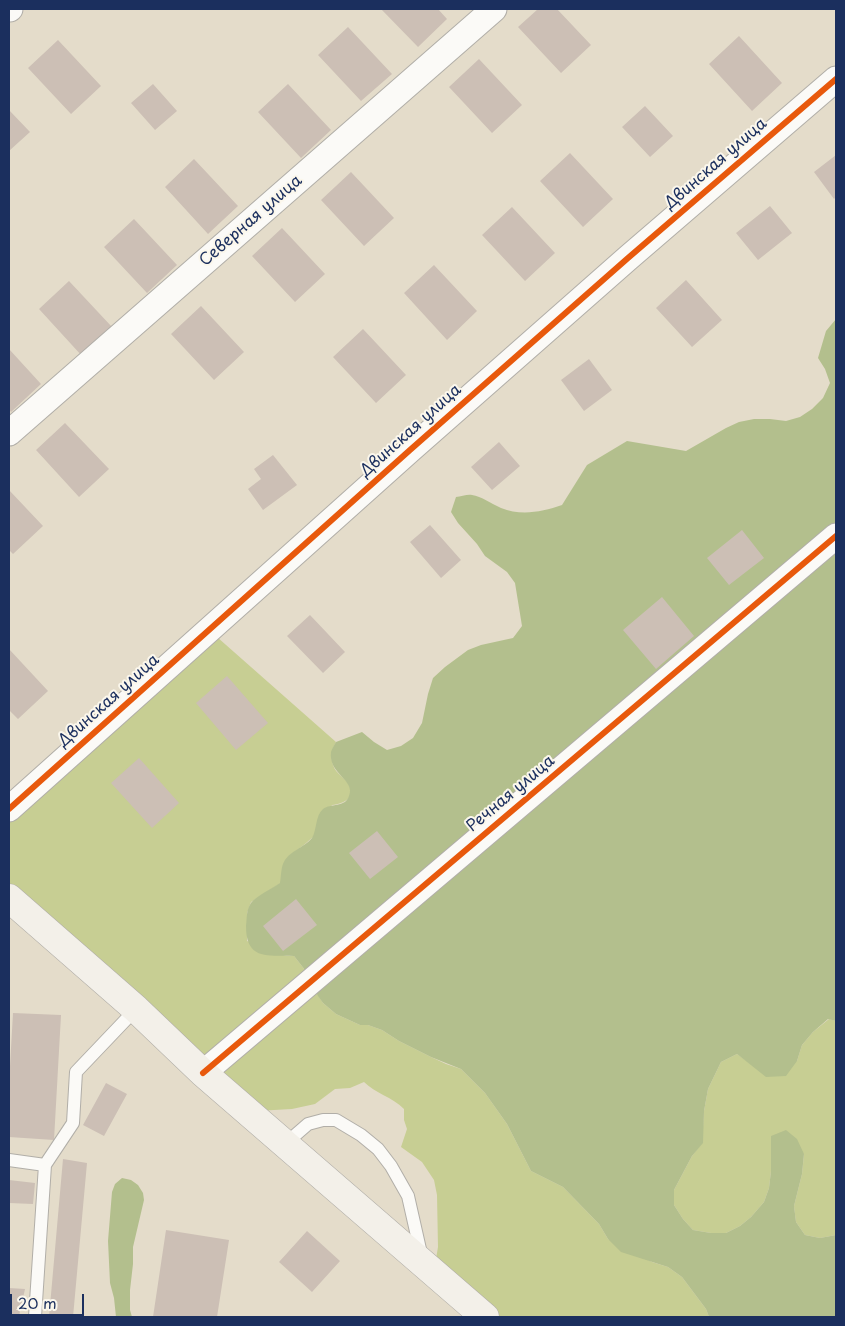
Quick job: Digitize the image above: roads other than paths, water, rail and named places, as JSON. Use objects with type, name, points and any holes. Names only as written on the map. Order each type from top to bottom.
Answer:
[{"type":"main road","points":[[9,898],[136,1009],[203,1072],[485,1317]]},
{"type":"street","name":"Северная улица","points":[[9,433],[494,9]]},
{"type":"street","name":"Двинская улица","points":[[9,809],[417,444],[836,78]]},
{"type":"street","name":"Речная улица","points":[[203,1072],[836,536]]},
{"type":"lane","points":[[35,1317],[45,1166],[73,1123],[76,1072],[136,1009]]},
{"type":"lane","points":[[285,1144],[308,1124],[323,1120],[336,1120],[361,1135],[378,1149],[391,1166],[408,1196],[424,1264]]},
{"type":"lane","points":[[9,1160],[45,1166]]}]
